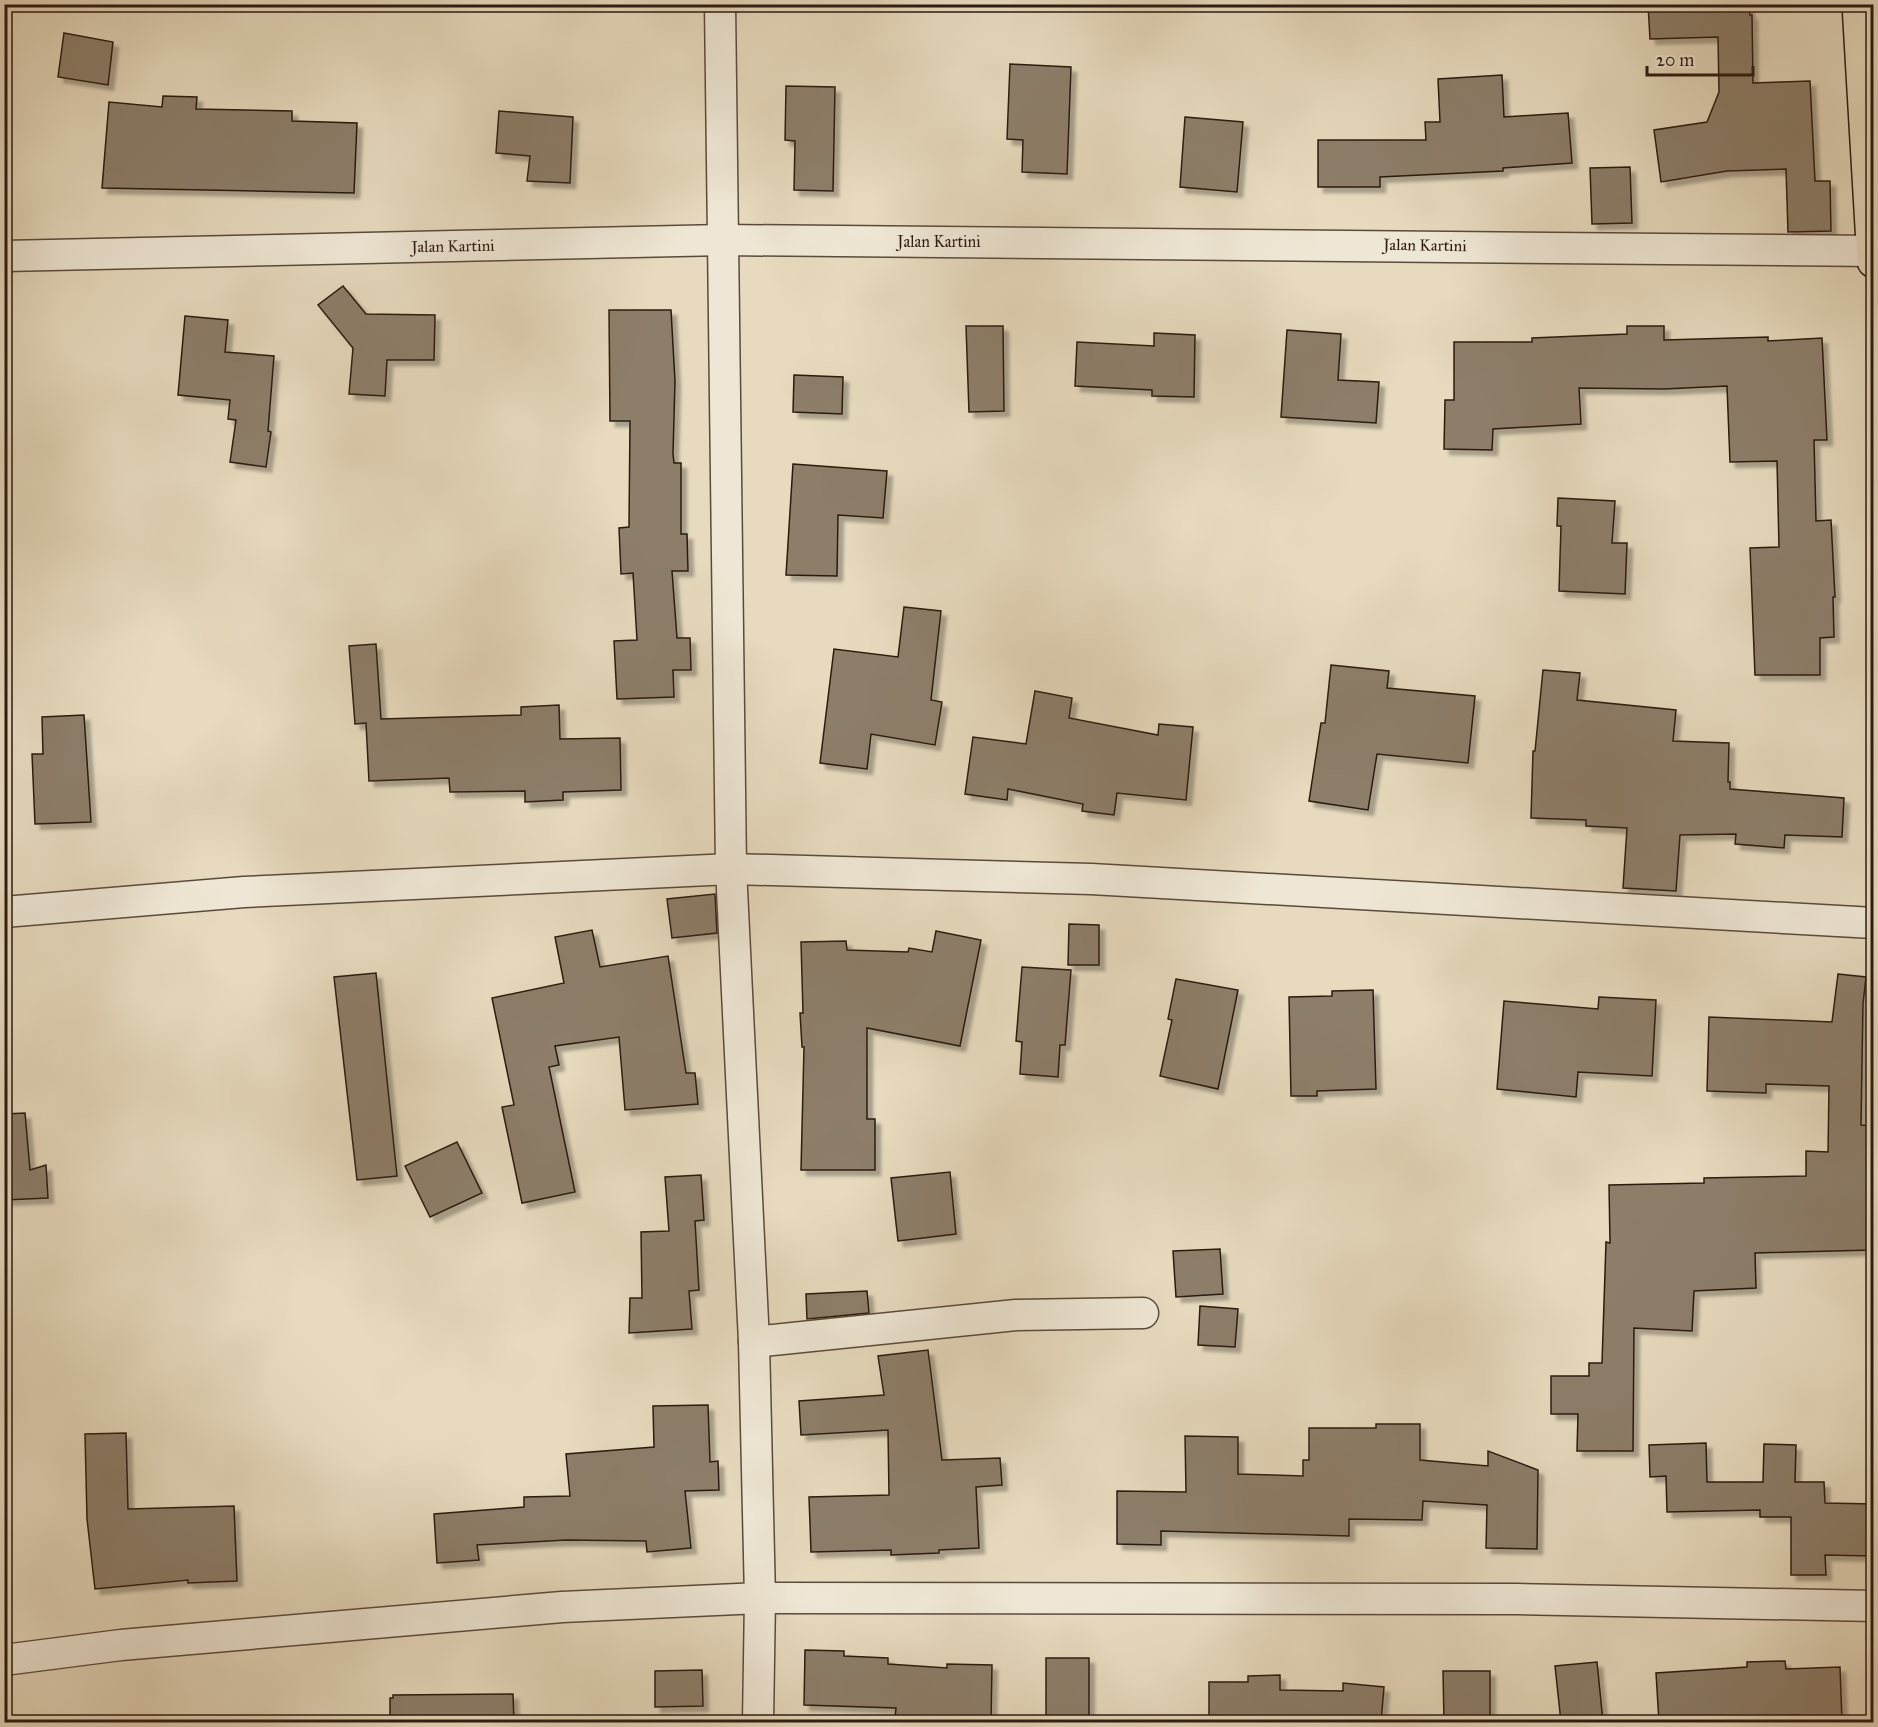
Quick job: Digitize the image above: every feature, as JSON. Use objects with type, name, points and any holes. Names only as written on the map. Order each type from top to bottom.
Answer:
[{"type":"main road","points":[[1858,4],[1874,261]]},
{"type":"street","points":[[720,4],[731,869],[754,1342],[760,1598],[758,1722]]},
{"type":"street","name":"Jalan Kartini","points":[[4,256],[724,240],[1873,250]]},
{"type":"street","points":[[4,912],[244,892],[731,869],[1091,879],[1874,923]]},
{"type":"street","points":[[754,1342],[1016,1316],[1143,1313]]},
{"type":"street","points":[[4,1660],[121,1645],[562,1607],[760,1598],[1517,1599],[1874,1606]]},
{"type":"building","points":[[1648,4],[1748,4],[1750,15],[1752,15],[1753,83],[1810,81],[1815,181],[1830,181],[1831,231],[1788,232],[1786,169],[1727,171],[1661,182],[1654,130],[1707,122],[1719,92],[1718,37],[1650,39]]},
{"type":"building","points":[[64,33],[113,42],[108,85],[58,77]]},
{"type":"building","points":[[1010,64],[1071,67],[1067,174],[1022,172],[1023,140],[1007,139]]},
{"type":"building","points":[[1502,75],[1504,117],[1568,113],[1572,163],[1503,168],[1503,171],[1380,177],[1380,187],[1318,187],[1318,140],[1426,140],[1425,122],[1440,122],[1438,79]]},
{"type":"building","points":[[786,86],[835,87],[833,191],[794,190],[795,141],[785,140]]},
{"type":"building","points":[[163,96],[197,97],[196,109],[292,111],[292,121],[357,123],[354,193],[102,188],[109,102],[162,107]]},
{"type":"building","points":[[499,111],[573,117],[570,183],[527,181],[530,156],[496,153]]},
{"type":"building","points":[[1185,117],[1243,122],[1237,192],[1180,187]]},
{"type":"building","points":[[1630,167],[1632,223],[1592,224],[1590,168]]},
{"type":"building","points":[[343,286],[366,314],[435,315],[434,360],[387,360],[385,396],[349,394],[353,348],[318,305]]},
{"type":"building","points":[[609,310],[671,310],[675,381],[673,454],[674,463],[681,463],[681,534],[687,534],[688,571],[672,571],[677,638],[690,638],[691,670],[673,670],[674,697],[617,699],[614,641],[637,640],[633,573],[621,574],[619,528],[629,527],[630,421],[610,421]]},
{"type":"building","points":[[185,316],[228,320],[225,352],[274,356],[268,431],[271,432],[266,467],[230,462],[236,420],[228,419],[230,400],[178,395]]},
{"type":"building","points":[[966,326],[1003,326],[1004,411],[969,412]]},
{"type":"building","points":[[1627,326],[1664,326],[1664,340],[1768,337],[1768,341],[1822,338],[1827,440],[1814,440],[1816,521],[1831,520],[1835,597],[1833,597],[1834,637],[1820,638],[1820,675],[1755,675],[1750,548],[1779,547],[1777,461],[1730,462],[1727,386],[1664,389],[1579,388],[1581,424],[1493,429],[1492,450],[1444,449],[1445,400],[1454,400],[1454,342],[1532,342],[1532,338],[1627,334]]},
{"type":"building","points":[[1287,330],[1341,334],[1338,380],[1379,382],[1376,423],[1281,417]]},
{"type":"building","points":[[1154,333],[1195,335],[1194,397],[1152,396],[1152,390],[1075,386],[1077,342],[1154,346]]},
{"type":"building","points":[[794,375],[843,377],[842,414],[793,412]]},
{"type":"building","points":[[793,464],[887,471],[883,518],[838,515],[837,576],[786,575]]},
{"type":"building","points":[[1558,498],[1615,501],[1612,543],[1627,543],[1625,594],[1559,591],[1561,526],[1557,526]]},
{"type":"building","points":[[904,607],[941,611],[931,700],[942,702],[935,745],[871,734],[867,769],[820,763],[834,649],[898,657]]},
{"type":"building","points":[[376,644],[381,719],[521,715],[521,707],[559,705],[560,739],[620,738],[621,790],[563,792],[563,800],[525,802],[525,791],[450,792],[449,778],[369,781],[366,723],[355,724],[349,646]]},
{"type":"building","points":[[1331,665],[1389,671],[1387,688],[1475,696],[1468,763],[1377,754],[1368,810],[1309,801],[1321,723],[1325,723]]},
{"type":"building","points":[[1543,670],[1580,673],[1577,700],[1676,710],[1673,741],[1729,743],[1728,782],[1730,782],[1730,789],[1844,798],[1842,837],[1785,835],[1784,848],[1735,844],[1736,834],[1680,835],[1676,891],[1623,888],[1627,828],[1586,826],[1586,820],[1531,818],[1533,751],[1535,751]]},
{"type":"building","points":[[1035,691],[1072,698],[1069,718],[1158,735],[1159,724],[1193,727],[1186,800],[1117,793],[1114,815],[1082,811],[1083,804],[1008,789],[1007,800],[965,794],[973,737],[1026,744]]},
{"type":"building","points":[[84,715],[91,822],[35,824],[32,754],[43,754],[42,717]]},
{"type":"building","points":[[715,894],[717,933],[672,938],[667,899]]},
{"type":"building","points":[[1069,924],[1099,925],[1099,965],[1068,965]]},
{"type":"building","points":[[592,930],[600,967],[668,956],[686,1073],[695,1073],[698,1104],[625,1110],[619,1037],[555,1046],[559,1065],[549,1067],[575,1192],[522,1203],[502,1107],[514,1105],[492,998],[564,983],[555,937]]},
{"type":"building","points":[[936,931],[981,940],[960,1046],[867,1028],[867,1119],[875,1119],[875,1170],[801,1170],[804,1047],[802,1047],[800,1013],[803,1013],[801,942],[846,941],[847,950],[908,952],[909,948],[932,952]]},
{"type":"building","points":[[1022,967],[1071,970],[1065,1045],[1060,1045],[1058,1077],[1020,1074],[1022,1042],[1016,1041]]},
{"type":"building","points":[[376,973],[397,1176],[357,1180],[334,977]]},
{"type":"building","points":[[1838,974],[1866,977],[1863,1004],[1861,1125],[1874,1126],[1874,1186],[1870,1186],[1872,1250],[1755,1253],[1756,1288],[1694,1291],[1692,1331],[1634,1328],[1633,1451],[1577,1451],[1578,1414],[1551,1414],[1551,1376],[1589,1376],[1589,1363],[1602,1363],[1606,1242],[1610,1243],[1609,1185],[1704,1183],[1704,1178],[1806,1176],[1806,1151],[1828,1152],[1829,1086],[1766,1084],[1766,1093],[1707,1091],[1709,1017],[1832,1022]]},
{"type":"building","points":[[1176,979],[1238,990],[1218,1089],[1160,1076],[1172,1020],[1168,1019]]},
{"type":"building","points":[[1373,990],[1376,1089],[1317,1091],[1317,1096],[1291,1096],[1289,997],[1332,996],[1332,991]]},
{"type":"building","points":[[1599,997],[1656,1000],[1652,1076],[1578,1072],[1576,1097],[1497,1089],[1504,1001],[1598,1009]]},
{"type":"building","points":[[25,1113],[30,1170],[46,1165],[48,1198],[4,1200],[4,1114]]},
{"type":"building","points":[[457,1142],[482,1193],[430,1217],[405,1166]]},
{"type":"building","points":[[950,1172],[956,1234],[898,1241],[891,1178]]},
{"type":"building","points":[[701,1175],[704,1220],[695,1221],[699,1290],[689,1291],[692,1329],[629,1333],[630,1298],[642,1298],[641,1232],[669,1231],[665,1177]]},
{"type":"building","points":[[1220,1249],[1223,1294],[1176,1297],[1173,1251]]},
{"type":"building","points":[[867,1291],[869,1313],[807,1319],[806,1294]]},
{"type":"building","points":[[1200,1306],[1238,1309],[1235,1347],[1198,1345]]},
{"type":"building","points":[[928,1350],[942,1460],[1000,1458],[1002,1485],[976,1487],[979,1548],[939,1550],[939,1553],[891,1555],[891,1550],[811,1552],[809,1497],[889,1495],[888,1430],[801,1435],[799,1401],[884,1395],[878,1356]]},
{"type":"building","points":[[708,1405],[710,1462],[718,1461],[719,1490],[685,1491],[691,1548],[647,1552],[646,1541],[566,1540],[477,1545],[479,1560],[437,1563],[434,1514],[524,1507],[524,1497],[570,1496],[566,1454],[654,1447],[653,1406]]},
{"type":"building","points":[[1376,1424],[1420,1424],[1420,1460],[1488,1466],[1488,1451],[1538,1470],[1537,1549],[1486,1548],[1487,1505],[1423,1501],[1422,1520],[1349,1519],[1349,1536],[1161,1531],[1161,1545],[1117,1544],[1117,1491],[1186,1492],[1185,1436],[1238,1437],[1238,1474],[1303,1476],[1303,1460],[1309,1460],[1309,1428],[1376,1428]]},
{"type":"building","points":[[126,1433],[128,1509],[234,1506],[237,1581],[188,1583],[188,1580],[95,1589],[87,1519],[85,1434]]},
{"type":"building","points":[[1706,1443],[1707,1482],[1763,1482],[1764,1444],[1796,1445],[1795,1482],[1824,1482],[1825,1503],[1874,1504],[1874,1556],[1825,1555],[1826,1575],[1791,1575],[1791,1517],[1760,1517],[1760,1510],[1667,1512],[1666,1476],[1650,1477],[1649,1445]]},
{"type":"building","points":[[805,1650],[844,1651],[844,1656],[888,1658],[888,1664],[947,1668],[947,1664],[992,1665],[991,1722],[895,1718],[896,1708],[804,1705]]},
{"type":"building","points":[[1046,1658],[1089,1658],[1089,1722],[1046,1722]]},
{"type":"building","points":[[1785,1661],[1786,1669],[1840,1667],[1842,1722],[1801,1722],[1800,1715],[1701,1718],[1702,1722],[1659,1722],[1656,1673],[1747,1667],[1747,1662]]},
{"type":"building","points":[[1597,1662],[1603,1722],[1561,1722],[1555,1666]]},
{"type":"building","points":[[702,1670],[703,1706],[655,1707],[655,1671]]},
{"type":"building","points":[[1443,1671],[1490,1671],[1490,1722],[1444,1722]]},
{"type":"building","points":[[1280,1675],[1280,1690],[1343,1691],[1343,1683],[1384,1687],[1381,1722],[1209,1722],[1209,1682],[1248,1682],[1248,1676]]},
{"type":"building","points":[[513,1694],[514,1722],[390,1722],[390,1698],[393,1698],[393,1695]]}]
